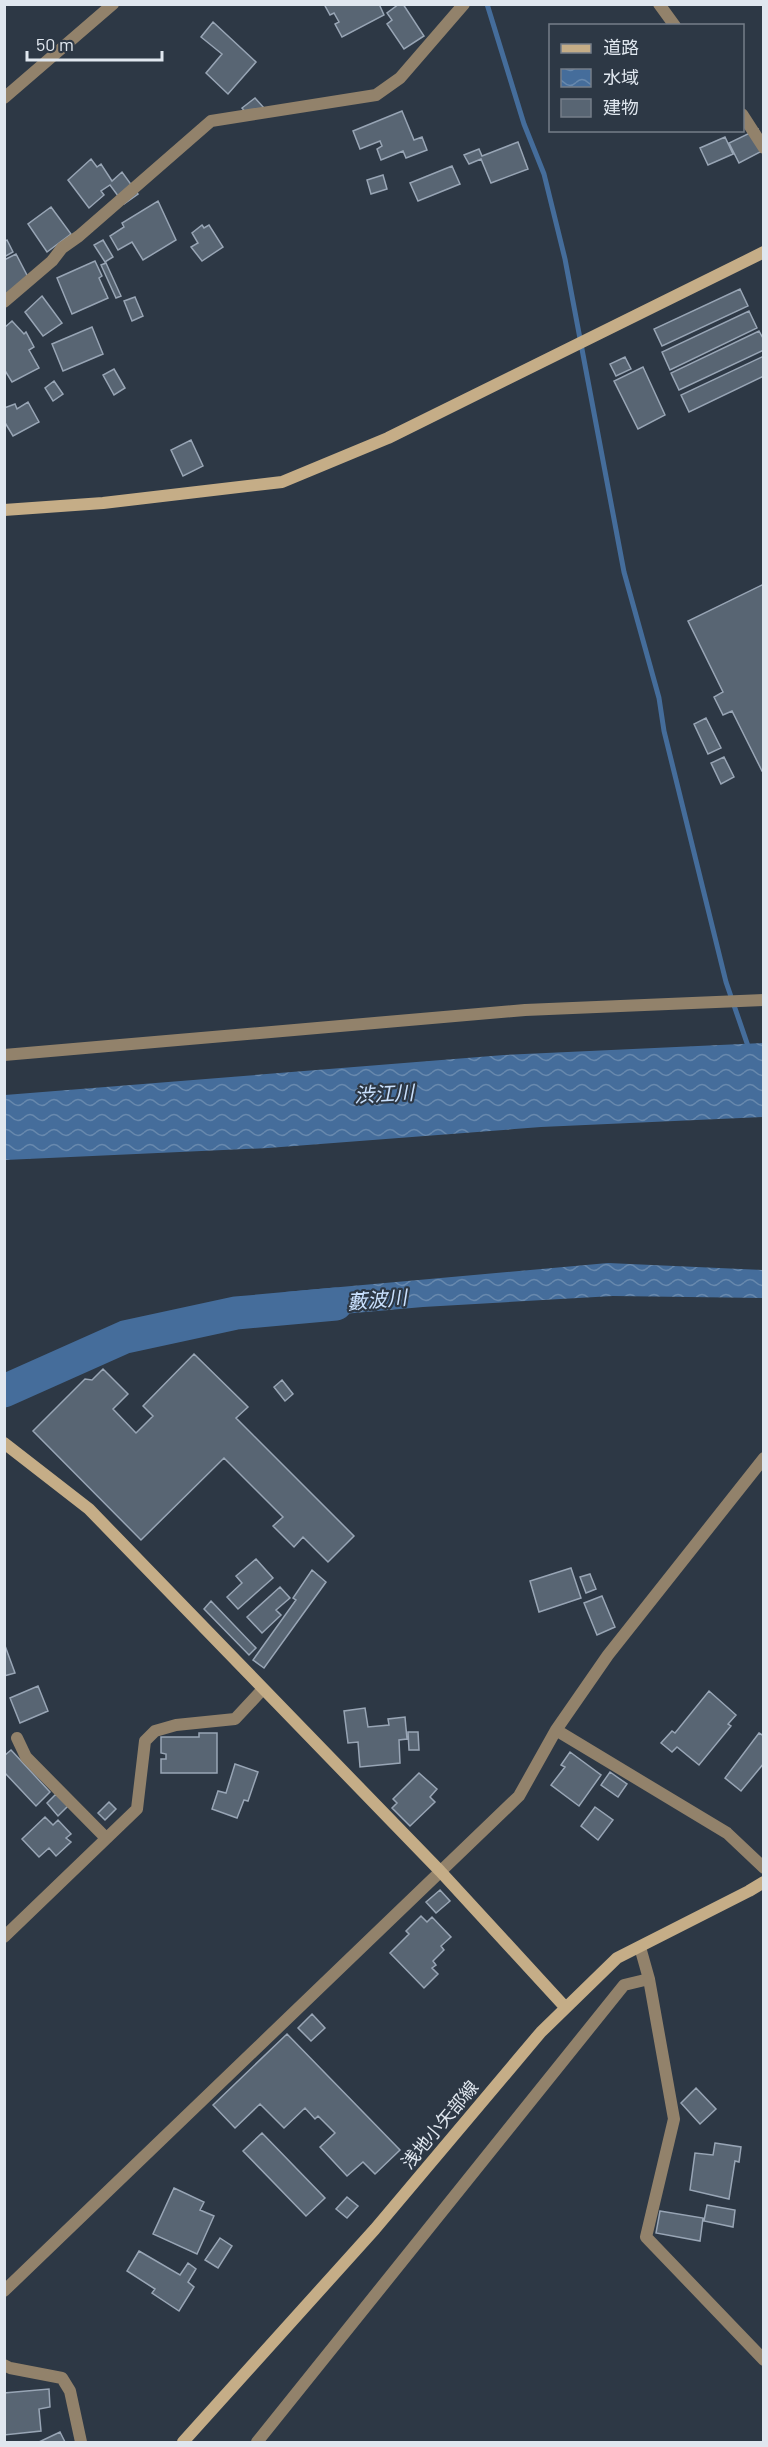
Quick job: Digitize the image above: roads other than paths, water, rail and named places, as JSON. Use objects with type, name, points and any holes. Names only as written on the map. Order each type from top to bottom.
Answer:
[{"type":"street","points":[[4,98],[112,4]]},
{"type":"street","points":[[4,302],[52,261],[62,248],[79,236],[211,121],[376,95],[400,78],[464,4]]},
{"type":"street","points":[[659,4],[674,24]]},
{"type":"street","points":[[744,117],[764,148]]},
{"type":"street","points":[[4,510],[103,503],[282,482],[388,438],[764,252]]},
{"type":"street","points":[[4,1055],[525,1010],[764,1000]]},
{"type":"street","points":[[4,1443],[88,1509],[440,1871],[565,2007]]},
{"type":"street","points":[[4,2291],[519,1796],[556,1730],[608,1655],[764,1458]]},
{"type":"street","points":[[4,1937],[137,1809],[145,1741],[155,1731],[176,1725],[235,1719],[262,1690]]},
{"type":"street","points":[[556,1730],[727,1833],[764,1868]]},
{"type":"street","points":[[17,1738],[26,1757],[106,1838]]},
{"type":"street","name":"浅地小矢部線","points":[[183,2442],[375,2229],[541,2032],[565,2007],[617,1958],[764,1882]]},
{"type":"street","points":[[640,1947],[649,1979],[674,2120],[646,2237],[764,2360]]},
{"type":"street","points":[[257,2442],[624,1985],[649,1979]]},
{"type":"street","points":[[4,2365],[62,2378],[70,2391],[81,2442]]},
{"type":"water","name":"渋江川","points":[[763,1043],[763,1117],[541,1127],[268,1148],[5,1160],[5,1095],[504,1055]]},
{"type":"water","points":[[608,1263],[763,1270],[763,1298],[613,1296],[423,1307],[297,1318],[285,1292]]},
{"type":"waterway","points":[[487,4],[524,124],[544,174],[565,259],[624,572],[659,698],[664,731],[726,982],[749,1049]]},
{"type":"waterway","name":"藪波川","points":[[4,1391],[125,1337],[236,1313],[336,1304]]}]
